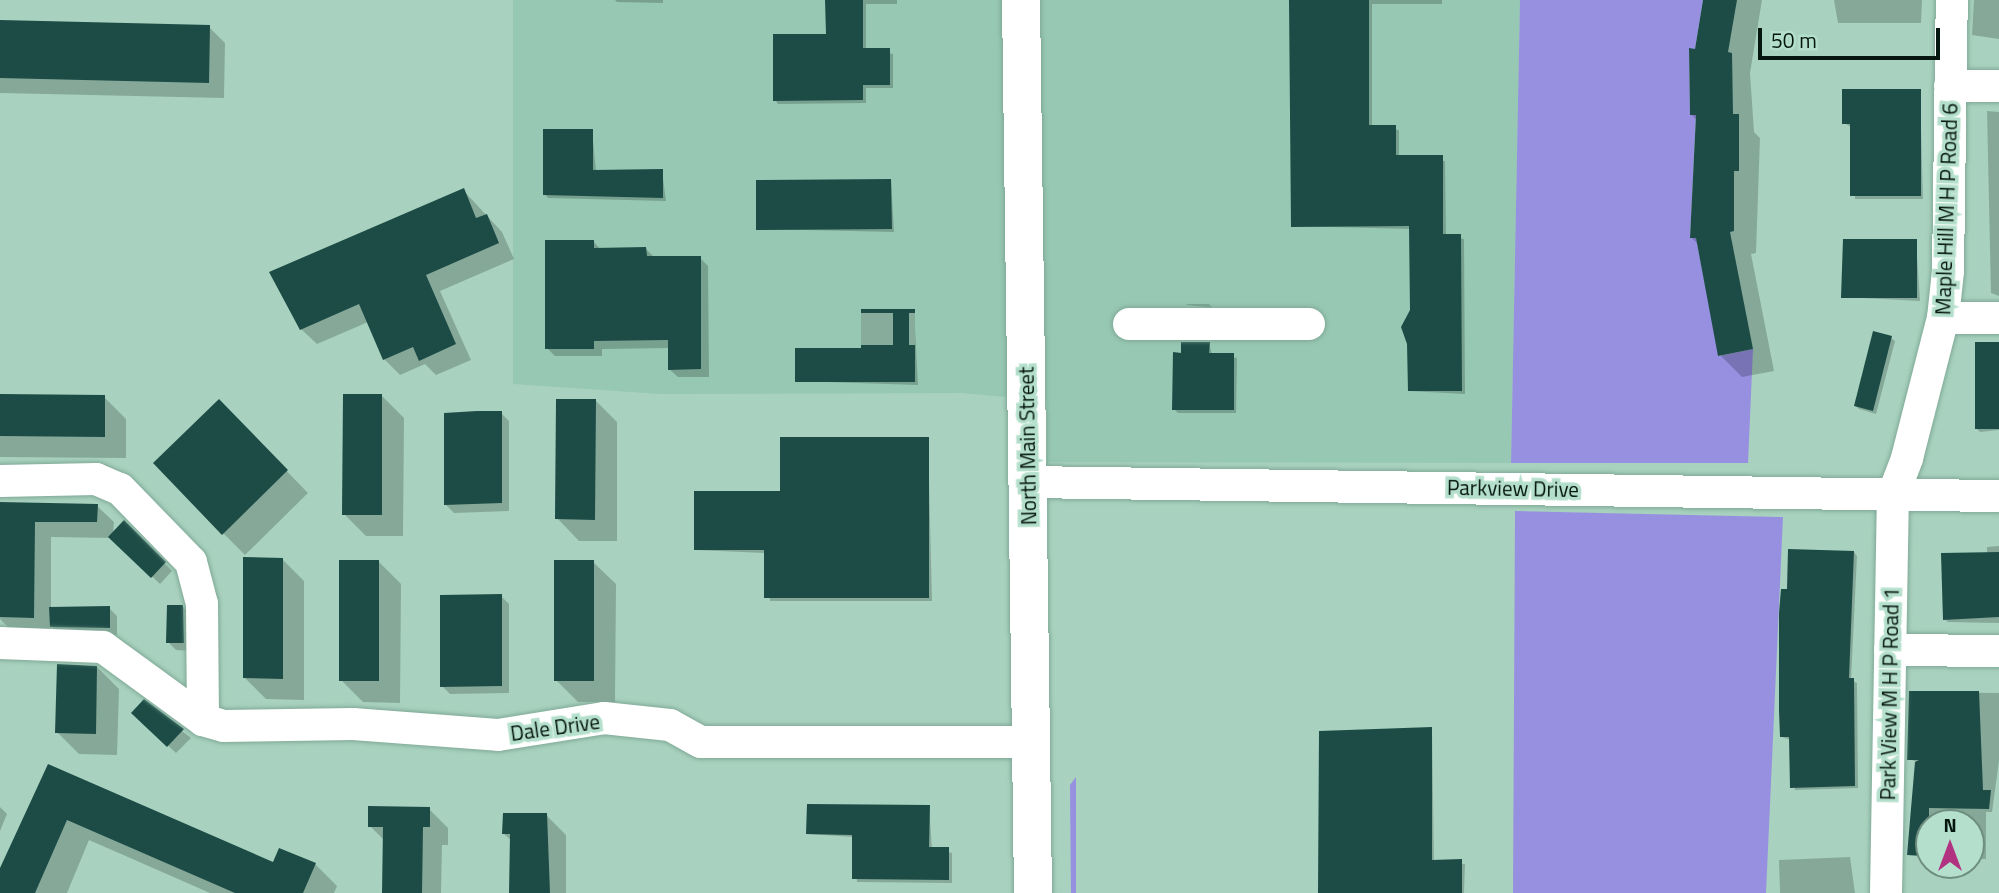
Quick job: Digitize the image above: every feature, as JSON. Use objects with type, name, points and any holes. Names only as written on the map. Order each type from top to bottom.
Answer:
[{"type":"main road","name":"North Main Street","points":[[1021,0],[1033,893]]},
{"type":"street","name":"Maple Hill M H P Road 6","points":[[1893,495],[1907,458],[1943,318],[1952,0]]},
{"type":"street","points":[[1950,86],[1999,86]]},
{"type":"street","points":[[1943,318],[1999,318]]},
{"type":"street","points":[[1129,324],[1308,324]]},
{"type":"street","points":[[0,481],[85,479],[108,484],[142,510],[191,562],[202,604],[203,720]]},
{"type":"street","name":"Parkview Drive","points":[[1027,482],[1999,496]]},
{"type":"street","name":"Park View M H P Road 1","points":[[1886,893],[1893,495]]},
{"type":"street","name":"Dale Drive","points":[[0,643],[103,647],[203,720],[224,726],[353,724],[498,735],[604,718],[670,725],[701,741],[1031,741]]},
{"type":"street","points":[[1889,650],[1999,651]]},
{"type":"shaded area","points":[[513,0],[1520,0],[1511,463],[1047,462],[1047,401],[962,393],[660,394],[513,384]]},
{"type":"shaded area","points":[[1520,0],[1703,0],[1695,49],[1689,49],[1690,114],[1696,115],[1690,238],[1696,238],[1719,356],[1753,349],[1748,463],[1511,463]]},
{"type":"shaded area","points":[[1515,511],[1783,517],[1766,893],[1513,893]]},
{"type":"shaded area","points":[[1076,777],[1076,893],[1071,893],[1070,785]]},
{"type":"building","points":[[825,0],[863,0],[863,48],[890,48],[890,85],[863,85],[863,100],[773,101],[773,34],[826,34]]},
{"type":"building","points":[[1289,0],[1369,0],[1369,125],[1396,125],[1396,155],[1443,155],[1443,234],[1461,234],[1462,391],[1408,391],[1407,344],[1401,327],[1410,310],[1409,226],[1291,227]]},
{"type":"building","points":[[1703,0],[1737,0],[1728,52],[1732,53],[1733,114],[1739,114],[1739,171],[1734,171],[1734,231],[1730,232],[1753,349],[1718,356],[1696,238],[1690,238],[1696,115],[1690,115],[1689,48],[1695,49]]},
{"type":"building","points":[[0,20],[210,25],[209,83],[0,78]]},
{"type":"building","points":[[1842,89],[1921,89],[1921,196],[1850,196],[1850,124],[1842,124]]},
{"type":"building","points":[[543,129],[593,129],[593,170],[663,169],[663,198],[543,195]]},
{"type":"building","points":[[891,179],[892,229],[756,230],[756,180]]},
{"type":"building","points":[[464,188],[476,218],[487,214],[499,243],[426,275],[456,344],[419,361],[413,347],[383,360],[359,304],[300,330],[269,272]]},
{"type":"building","points":[[1843,239],[1917,239],[1917,298],[1841,298]]},
{"type":"building","points":[[545,240],[594,240],[594,248],[646,247],[647,256],[701,256],[701,369],[668,370],[668,340],[594,341],[594,349],[545,349]]},
{"type":"building","points":[[861,309],[915,309],[915,382],[795,382],[795,348],[861,348]]},
{"type":"building","points":[[1873,331],[1892,336],[1873,411],[1854,406]]},
{"type":"building","points":[[1181,342],[1210,342],[1209,353],[1234,353],[1234,410],[1172,410],[1173,352],[1181,353]]},
{"type":"building","points":[[1975,342],[1999,342],[1999,429],[1975,429]]},
{"type":"building","points":[[0,394],[105,395],[105,437],[0,436]]},
{"type":"building","points":[[343,394],[382,394],[382,515],[342,515]]},
{"type":"building","points":[[219,399],[288,470],[222,535],[153,463]]},
{"type":"building","points":[[556,399],[596,399],[595,520],[555,519]]},
{"type":"building","points":[[502,411],[502,503],[444,505],[444,413]]},
{"type":"building","points":[[780,437],[929,437],[929,598],[764,598],[764,550],[694,550],[694,491],[780,491]]},
{"type":"building","points":[[0,502],[98,504],[97,522],[35,522],[34,618],[0,617]]},
{"type":"building","points":[[124,520],[166,562],[151,578],[108,537]]},
{"type":"building","points":[[1788,549],[1854,551],[1849,678],[1854,678],[1855,786],[1790,788],[1789,737],[1780,737],[1779,711],[1779,613],[1781,589],[1787,589]]},
{"type":"building","points":[[1999,552],[1999,617],[1943,620],[1941,553]]},
{"type":"building","points":[[243,557],[283,558],[283,679],[243,678]]},
{"type":"building","points":[[339,560],[379,560],[379,681],[339,681]]},
{"type":"building","points":[[554,560],[594,560],[594,681],[554,681]]},
{"type":"building","points":[[502,594],[502,686],[440,687],[440,595]]},
{"type":"building","points":[[167,605],[183,605],[184,643],[166,643]]},
{"type":"building","points":[[110,606],[110,628],[50,627],[49,607]]},
{"type":"building","points":[[57,664],[97,666],[96,734],[55,733]]},
{"type":"building","points":[[1909,691],[1979,691],[1983,790],[1991,790],[1989,809],[1915,809],[1915,855],[1907,855],[1915,762],[1919,760],[1907,760]]},
{"type":"building","points":[[144,699],[184,729],[167,747],[131,713]]},
{"type":"building","points":[[1432,727],[1432,860],[1462,859],[1462,893],[1318,893],[1319,731]]},
{"type":"building","points":[[48,764],[273,862],[279,848],[316,863],[303,893],[235,893],[67,820],[35,893],[0,893],[0,868]]},
{"type":"building","points":[[807,804],[930,805],[929,847],[949,847],[949,880],[852,879],[852,835],[806,834]]},
{"type":"building","points":[[368,806],[430,807],[430,827],[423,827],[422,893],[382,893],[383,827],[368,827]]},
{"type":"building","points":[[503,813],[547,813],[550,893],[509,893],[510,834],[502,834]]},
{"type":"tunnel","points":[[861,329],[915,329]]}]
